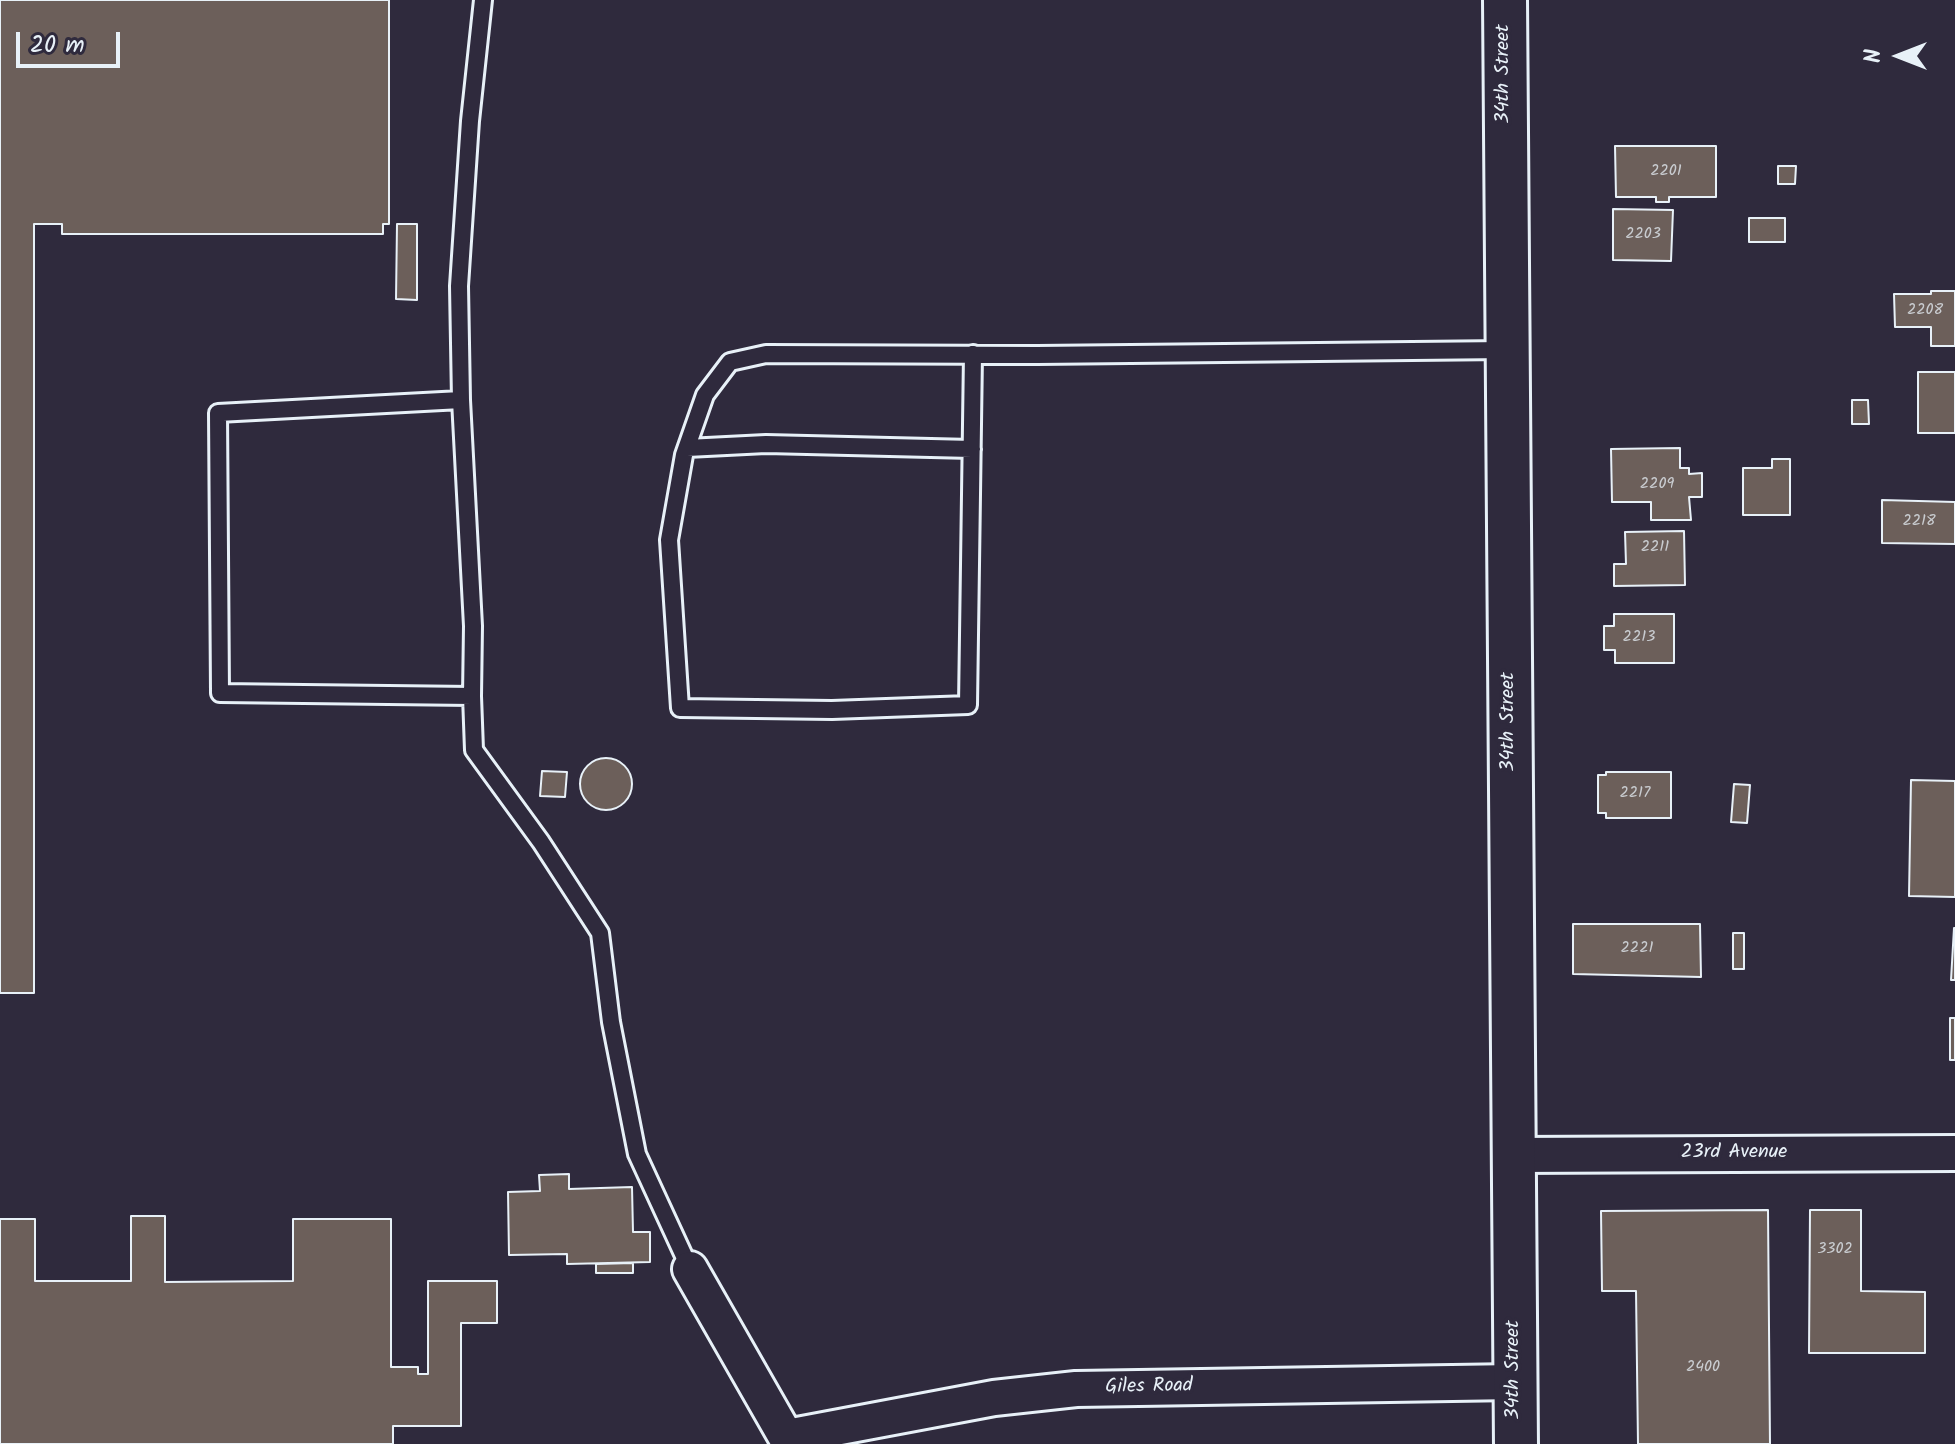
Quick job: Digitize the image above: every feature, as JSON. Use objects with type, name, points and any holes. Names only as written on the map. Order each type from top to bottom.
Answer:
[{"type":"street","name":"34th Street","points":[[1505,0],[1516,1444]]},
{"type":"street","name":"23rd Avenue","points":[[1514,1155],[1955,1153]]},
{"type":"street","points":[[690,1269],[789,1441]]},
{"type":"street","name":"Giles Road","points":[[789,1441],[994,1398],[1076,1389],[1515,1382]]},
{"type":"lane","points":[[483,0],[470,121],[459,286],[461,400],[473,626],[474,750],[541,842],[600,933],[611,1022],[637,1154],[690,1269]]},
{"type":"lane","points":[[973,354],[968,705],[832,710],[680,708],[669,540],[687,448],[705,395],[730,362],[766,354],[1507,350]]},
{"type":"lane","points":[[461,400],[218,413],[220,693],[472,696]]},
{"type":"lane","points":[[687,448],[766,444],[972,449]]},
{"type":"building","points":[[0,0],[389,0],[389,224],[383,224],[383,234],[62,234],[62,224],[34,224],[34,993],[0,993]]},
{"type":"building","points":[[1615,146],[1716,146],[1716,197],[1669,197],[1669,202],[1656,202],[1656,197],[1616,197]]},
{"type":"building","points":[[1778,166],[1796,166],[1795,184],[1778,184]]},
{"type":"building","points":[[1613,209],[1673,210],[1671,261],[1613,260]]},
{"type":"building","points":[[1749,218],[1785,218],[1785,242],[1749,242]]},
{"type":"building","points":[[397,224],[417,224],[417,300],[396,299]]},
{"type":"building","points":[[1931,291],[1955,291],[1955,346],[1931,346],[1931,327],[1895,327],[1894,294],[1931,294]]},
{"type":"building","points":[[1918,372],[1955,372],[1955,433],[1918,433]]},
{"type":"building","points":[[1852,400],[1868,400],[1869,424],[1852,424]]},
{"type":"building","points":[[1680,448],[1680,468],[1689,468],[1689,474],[1702,473],[1702,497],[1689,497],[1691,520],[1651,520],[1651,502],[1612,502],[1611,449]]},
{"type":"building","points":[[1772,459],[1790,459],[1790,515],[1743,515],[1743,468],[1772,468]]},
{"type":"building","points":[[1882,500],[1955,502],[1955,544],[1882,543]]},
{"type":"building","points":[[1684,531],[1685,585],[1614,586],[1614,564],[1626,564],[1625,532]]},
{"type":"building","points":[[1614,614],[1674,614],[1674,663],[1615,663],[1615,650],[1604,650],[1604,626],[1614,626]]},
{"type":"building","points":[[606,758],[625,765],[632,784],[625,803],[606,810],[587,803],[580,784],[587,765]]},
{"type":"building","points":[[542,771],[567,772],[565,797],[540,796]]},
{"type":"building","points":[[1606,772],[1671,772],[1671,818],[1606,818],[1606,813],[1598,813],[1598,775],[1606,775]]},
{"type":"building","points":[[1911,780],[1955,781],[1955,897],[1909,896]]},
{"type":"building","points":[[1734,784],[1750,785],[1747,823],[1731,822]]},
{"type":"building","points":[[1573,924],[1700,924],[1701,977],[1573,974]]},
{"type":"building","points":[[1954,928],[1955,980],[1951,980]]},
{"type":"building","points":[[1733,933],[1744,933],[1744,969],[1733,969]]},
{"type":"building","points":[[1950,1018],[1955,1018],[1955,1060],[1950,1060]]},
{"type":"building","points":[[569,1174],[569,1189],[632,1187],[633,1232],[650,1232],[650,1262],[567,1264],[567,1254],[509,1255],[508,1192],[540,1191],[539,1175]]},
{"type":"building","points":[[1768,1210],[1770,1444],[1638,1444],[1636,1291],[1602,1291],[1601,1211]]},
{"type":"building","points":[[1810,1210],[1861,1210],[1861,1291],[1925,1292],[1925,1353],[1809,1353]]},
{"type":"building","points":[[131,1216],[165,1216],[165,1282],[293,1281],[293,1219],[391,1219],[391,1367],[418,1367],[418,1374],[428,1374],[428,1281],[497,1281],[497,1323],[461,1323],[461,1426],[393,1426],[393,1444],[0,1444],[0,1219],[35,1219],[35,1281],[131,1281]]},
{"type":"building","points":[[633,1263],[633,1273],[596,1273],[596,1264]]}]
